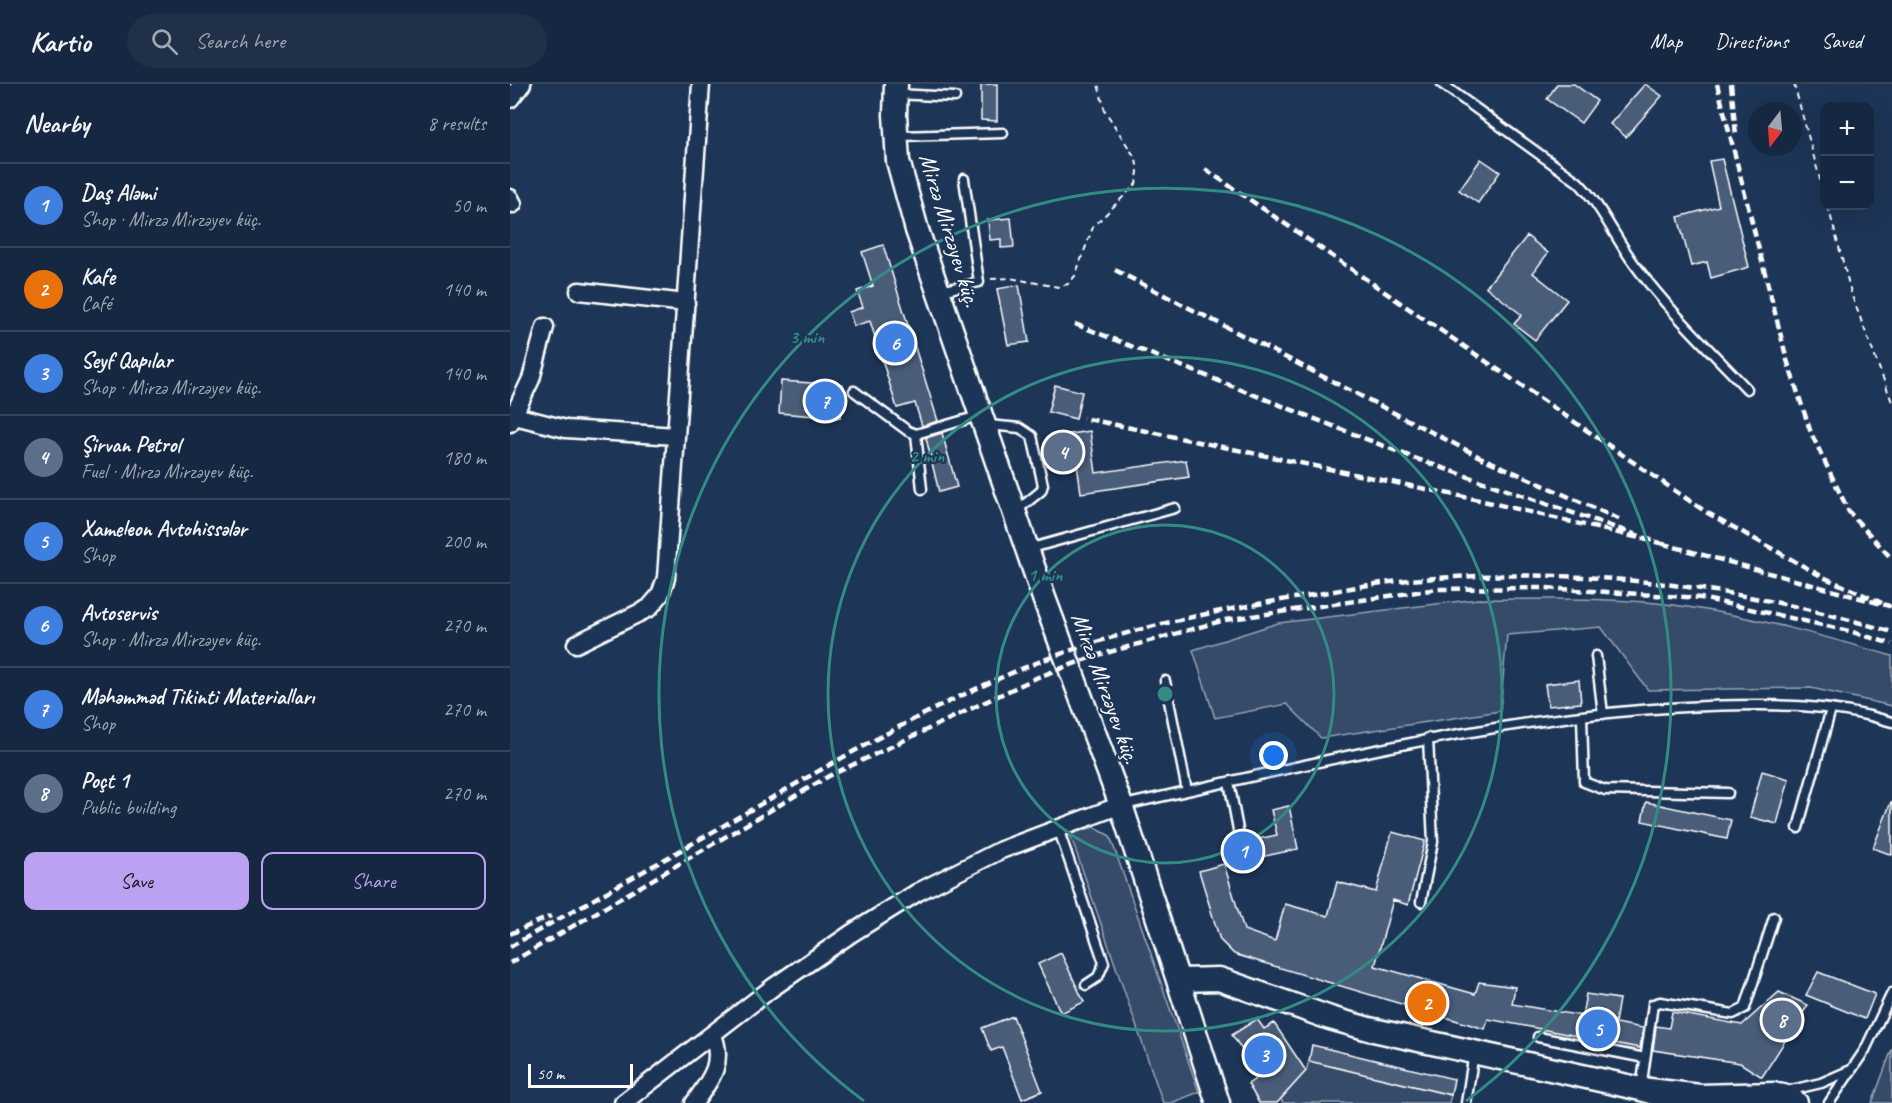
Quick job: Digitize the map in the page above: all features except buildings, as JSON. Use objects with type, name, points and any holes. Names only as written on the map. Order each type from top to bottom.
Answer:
[{"type":"main road","name":"Mirzə Mirzəyev küç.","points":[[896,89],[896,136],[904,186],[1015,512],[1121,805],[1180,980],[1216,1102]]},
{"type":"main road","points":[[1180,980],[1219,979],[1330,1018],[1474,1053],[1641,1089],[1700,1096],[1777,1099],[1806,1103]]},
{"type":"main road","points":[[1641,1089],[1685,1103]]},
{"type":"street","points":[[510,99],[522,84]]},
{"type":"street","points":[[576,644],[649,608],[660,595],[666,578],[701,84]]},
{"type":"street","points":[[579,291],[686,303]]},
{"type":"street","points":[[545,327],[531,379],[513,420],[566,429],[676,436]]},
{"type":"street","points":[[622,1103],[772,988],[834,945],[918,892],[1000,850],[1121,805]]},
{"type":"street","points":[[694,1103],[715,1071],[719,1052],[713,1035]]},
{"type":"lane","points":[[1442,84],[1585,188],[1647,281],[1747,389]]},
{"type":"lane","points":[[896,89],[955,97]]},
{"type":"lane","points":[[896,136],[1003,134]]},
{"type":"lane","points":[[940,292],[979,282],[964,179]]},
{"type":"lane","points":[[854,391],[908,431],[916,434],[983,420],[1020,428],[1032,436],[1043,484],[1041,491],[1015,512]]},
{"type":"lane","points":[[916,434],[922,489]]},
{"type":"lane","points":[[1028,549],[1175,508]]},
{"type":"lane","points":[[1596,656],[1603,714]]},
{"type":"lane","points":[[1165,681],[1187,791]]},
{"type":"lane","points":[[1121,805],[1428,738],[1603,714],[1673,708],[1783,704],[1865,713],[1892,722]]},
{"type":"lane","points":[[1798,828],[1831,709]]},
{"type":"lane","points":[[1582,717],[1584,782],[1592,787],[1605,790],[1728,793]]},
{"type":"lane","points":[[1421,902],[1433,842],[1428,738]]},
{"type":"lane","points":[[1229,782],[1239,835]]},
{"type":"lane","points":[[1058,828],[1104,963],[1098,977],[1086,985]]},
{"type":"lane","points":[[1641,1089],[1653,1004],[1660,1002],[1733,1014],[1745,1008],[1774,917]]},
{"type":"lane","points":[[1829,1103],[1854,1068],[1892,993]]},
{"type":"lane","points":[[1538,1038],[1645,1058]]},
{"type":"lane","points":[[1466,1103],[1474,1053]]},
{"type":"lane","points":[[1777,1099],[1854,1068]]},
{"type":"path","points":[[979,282],[1010,278],[1059,287],[1068,284],[1075,276],[1093,227],[1136,184],[1138,172],[1136,159],[1105,111],[1098,84]]},
{"type":"path","points":[[1794,84],[1820,179]]},
{"type":"path","points":[[1828,210],[1852,296],[1892,402]]},
{"type":"shaded area","points":[[1478,599],[1636,601],[1740,616],[1816,635],[1892,656],[1892,706],[1811,688],[1648,690],[1601,627],[1507,635],[1500,711],[1321,738],[1287,704],[1215,718],[1193,650],[1278,623]]},
{"type":"shaded area","points":[[1094,827],[1110,836],[1199,1092],[1171,1103],[1163,1103],[1070,834]]},
{"type":"shaded area","points":[[1892,1049],[1892,1103],[1872,1103]]},
{"type":"shaded area","points":[[1309,1061],[1451,1095],[1449,1103],[1283,1103],[1281,1099],[1306,1071]]},
{"type":"railway","points":[[1717,84],[1787,360],[1811,433],[1849,512],[1892,559]]},
{"type":"railway","points":[[1731,84],[1736,135]]},
{"type":"railway","points":[[1205,169],[1706,512],[1823,577],[1889,606],[1660,543]]},
{"type":"railway","points":[[1115,270],[1480,457],[1623,521]]},
{"type":"railway","points":[[1075,324],[1414,458],[1660,543],[1479,500],[1083,418]]},
{"type":"railway","points":[[510,947],[841,758],[957,698],[1036,663],[1099,641],[1196,616],[1395,581],[1533,575],[1654,583],[1713,591],[1832,615],[1892,632]]},
{"type":"railway","points":[[510,963],[829,776],[1038,677],[1095,656],[1225,620],[1437,589],[1545,588],[1701,598],[1849,631],[1892,644]]},
{"type":"railway","points":[[510,934],[551,916]]},
{"type":"place","name":"Avtoservis","points":[[895,343]]},
{"type":"place","name":"Məhəmməd Tikinti Materialları","points":[[825,401]]},
{"type":"place","name":"Şirvan Petrol","points":[[1063,452]]},
{"type":"place","name":"Daş Aləmi","points":[[1243,851]]},
{"type":"place","name":"Kafe","points":[[1427,1003]]},
{"type":"place","name":"Poçt 1","points":[[1782,1020]]},
{"type":"place","name":"Xameleon Avtohissələr","points":[[1598,1029]]},
{"type":"place","name":"Seyf Qapılar","points":[[1264,1055]]}]
